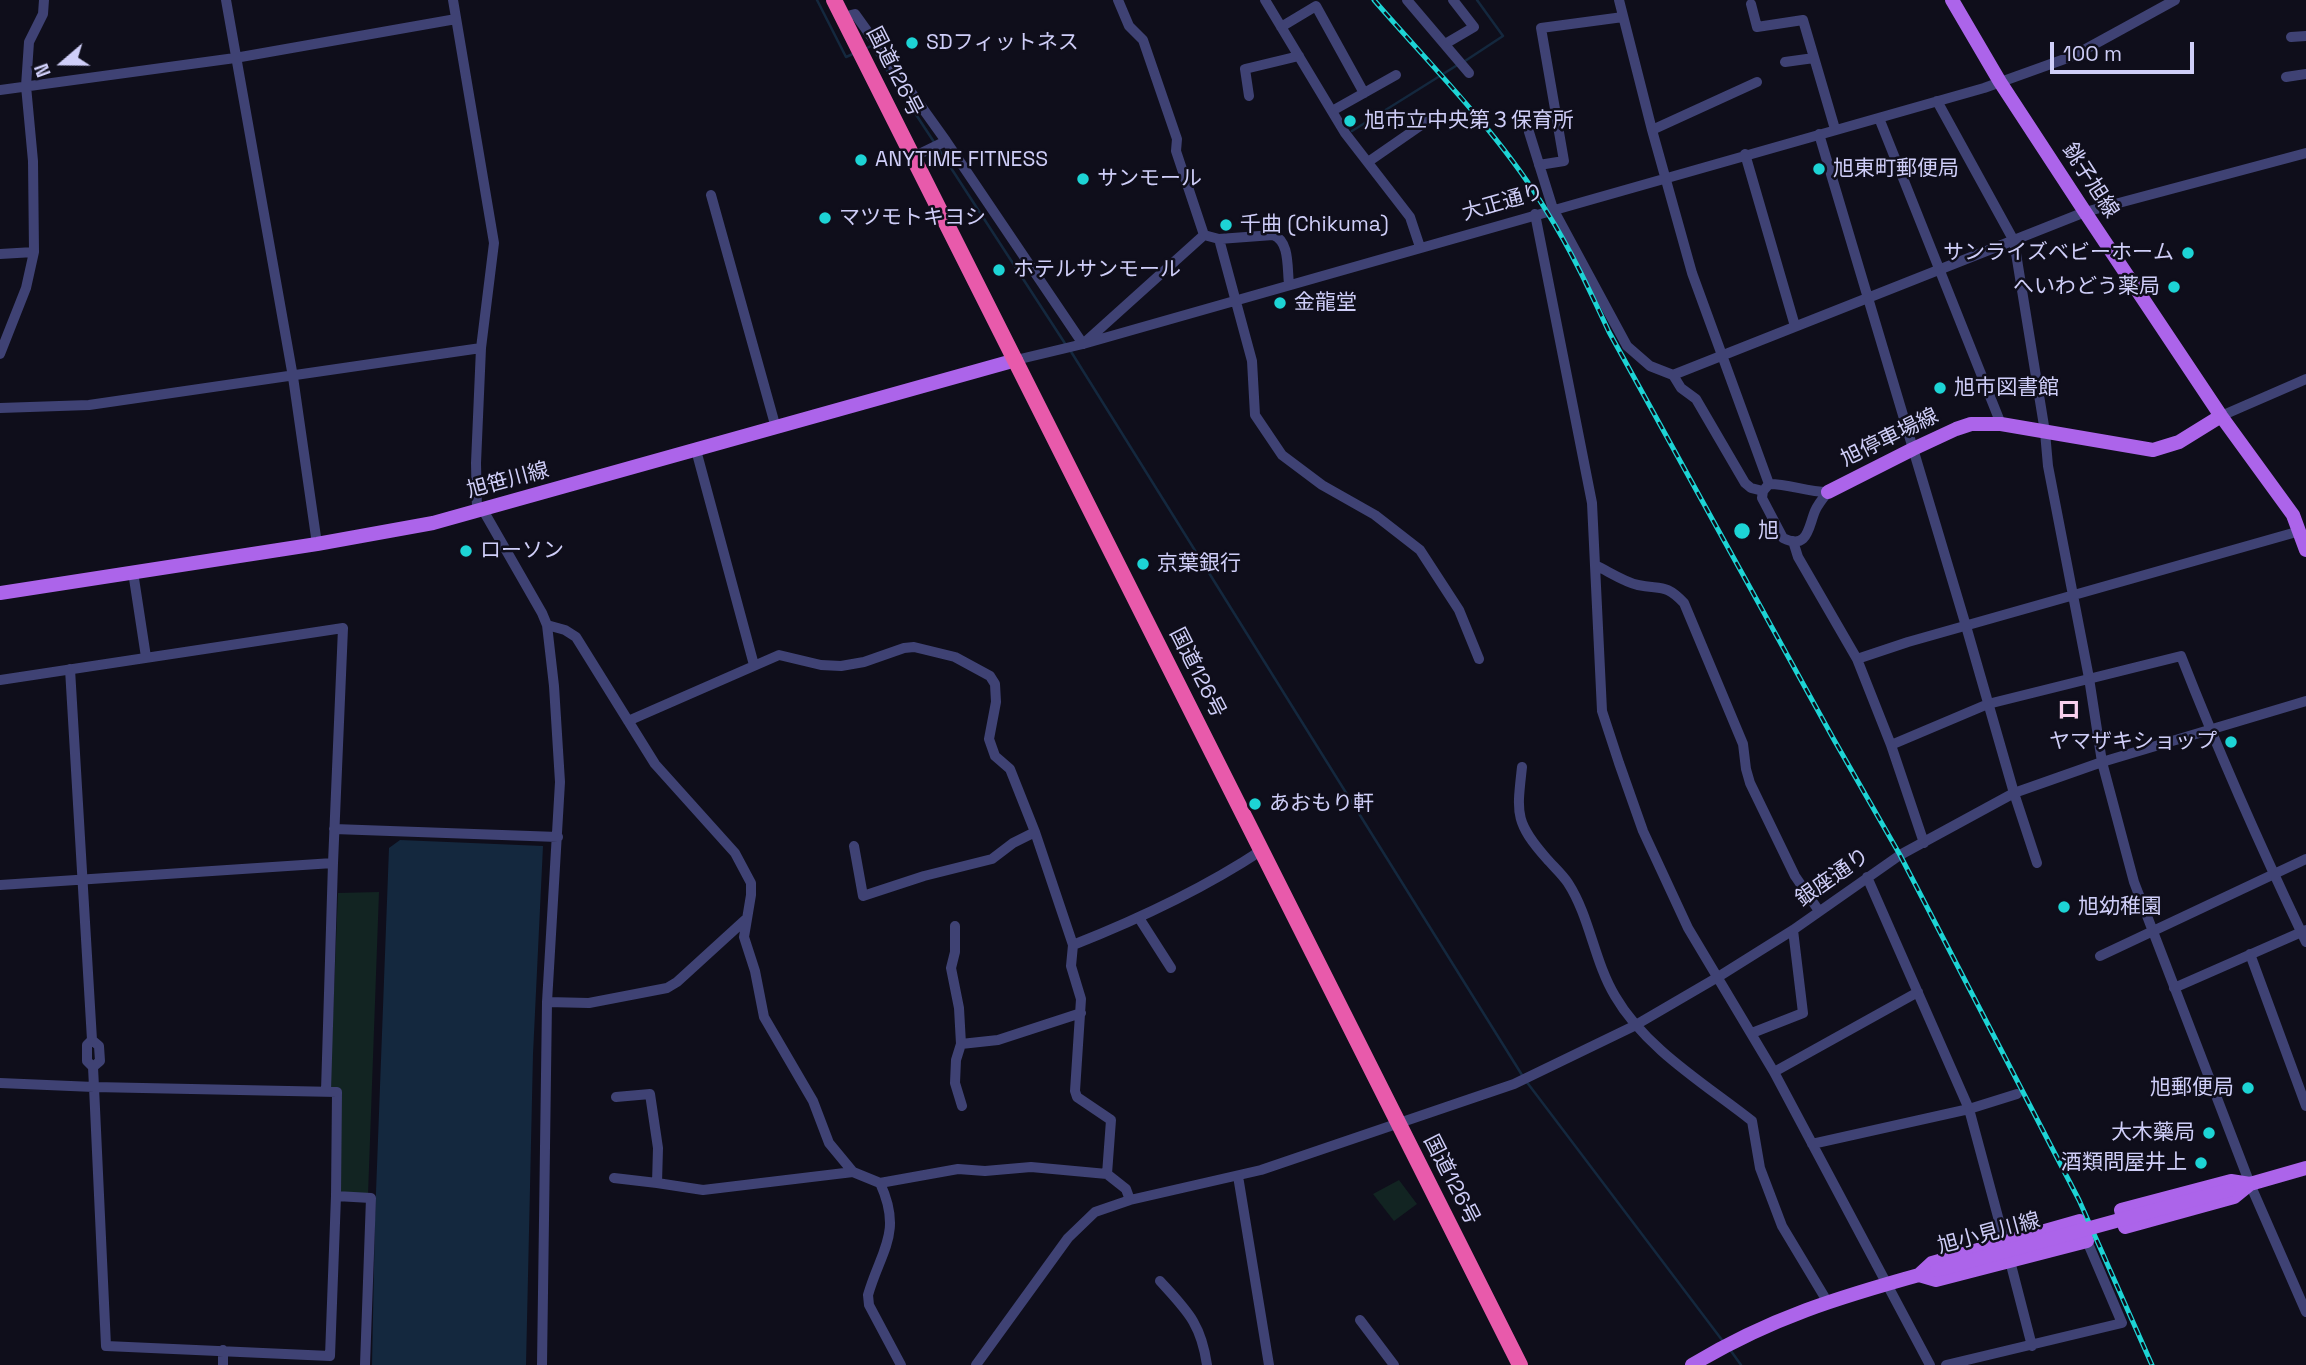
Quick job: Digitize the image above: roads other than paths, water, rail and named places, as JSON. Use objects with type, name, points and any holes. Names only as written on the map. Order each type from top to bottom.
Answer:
[{"type":"highway","name":"国道126号","points":[[834,0],[1520,1365]]},
{"type":"main road","name":"銚子旭線","points":[[1952,0],[2000,82],[2221,416]]},
{"type":"main road","name":"旭笹川線","points":[[0,593],[317,544],[433,523],[1016,360]]},
{"type":"main road","name":"旭停車場線","points":[[1828,492],[1913,449],[1971,424],[2001,424],[2153,450],[2179,442],[2221,416]]},
{"type":"main road","points":[[2221,416],[2293,514],[2306,550]]},
{"type":"main road","name":"旭小見川線","points":[[1692,1365],[1774,1321],[1827,1301],[2306,1168]]},
{"type":"main road","points":[[2231,1181],[2250,1184],[2234,1197],[2125,1227],[2121,1210],[2231,1181]]},
{"type":"main road","points":[[2080,1221],[2087,1241],[1936,1280],[1919,1275],[1932,1263],[2080,1221]]},
{"type":"street","points":[[0,354],[26,288],[34,252],[33,161],[26,86],[29,42],[43,14],[44,0]]},
{"type":"street","points":[[226,0],[293,377],[317,544]]},
{"type":"street","points":[[453,0],[494,243],[481,348],[475,463],[480,510],[547,625],[558,746],[558,837],[547,1002],[542,1365]]},
{"type":"street","points":[[1118,0],[1129,26],[1143,40],[1177,139],[1176,151],[1204,235]]},
{"type":"street","points":[[1265,0],[1332,111],[1410,217],[1420,247]]},
{"type":"street","points":[[1407,0],[1469,73]]},
{"type":"street","points":[[1445,44],[1474,27],[1453,0]]},
{"type":"street","points":[[1619,0],[1651,130],[1692,273],[1766,488],[1762,498],[1783,538],[1793,541],[1808,533],[1815,511],[1828,492]]},
{"type":"street","name":"大正通り","points":[[1016,360],[1083,344],[2000,82],[2073,57],[2175,0]]},
{"type":"street","points":[[1751,4],[1757,27],[1803,20],[1835,129]]},
{"type":"street","points":[[1281,27],[1317,6],[1364,93]]},
{"type":"street","points":[[843,17],[855,15],[940,144],[1083,344],[1204,235]]},
{"type":"street","points":[[1539,164],[1564,161],[1541,28],[1623,17]]},
{"type":"street","points":[[0,90],[235,58],[456,19]]},
{"type":"street","points":[[2291,37],[2306,36]]},
{"type":"street","points":[[1249,96],[1244,69],[1299,56]]},
{"type":"street","points":[[1785,62],[1814,58]]},
{"type":"street","points":[[2286,77],[2306,74]]},
{"type":"street","points":[[1332,111],[1396,75]]},
{"type":"street","points":[[1651,130],[1757,82]]},
{"type":"street","points":[[1937,101],[2014,241],[2045,432],[2048,466],[2089,678],[2102,762],[2129,862],[2152,932],[2250,1184],[2306,1312]]},
{"type":"street","points":[[1368,162],[1433,117]]},
{"type":"street","points":[[1879,118],[2001,424]]},
{"type":"street","points":[[1528,132],[1553,209],[1627,346],[1650,366],[1673,375],[1681,387],[1696,399],[1745,483],[1751,488],[1780,484],[1810,492],[1828,492]]},
{"type":"street","points":[[1819,134],[2037,863]]},
{"type":"street","points":[[913,157],[940,144]]},
{"type":"street","points":[[1673,375],[2085,212],[2306,153]]},
{"type":"street","points":[[1745,154],[1795,326]]},
{"type":"street","points":[[710,195],[776,428]]},
{"type":"street","points":[[1535,214],[1592,503],[1602,711],[1643,831],[1688,928],[1774,1072],[1930,1365]]},
{"type":"street","points":[[1204,235],[1219,239],[1273,235],[1279,237],[1284,243],[1289,284]]},
{"type":"street","points":[[1219,239],[1252,361],[1255,415],[1282,455],[1322,485],[1375,514],[1420,550],[1459,611],[1479,659]]},
{"type":"street","points":[[0,254],[34,252]]},
{"type":"street","points":[[0,408],[89,405],[481,348]]},
{"type":"street","points":[[2221,416],[2306,380]]},
{"type":"street","points":[[696,450],[754,666]]},
{"type":"street","points":[[1857,659],[1966,625],[2300,531]]},
{"type":"street","points":[[1793,541],[1798,557],[1857,659],[1891,746],[1924,843]]},
{"type":"street","points":[[1595,565],[1636,585],[1660,586],[1675,594],[1684,603],[1743,744],[1750,783],[1795,876],[1819,911]]},
{"type":"street","points":[[133,572],[146,657]]},
{"type":"street","points":[[547,625],[565,630],[576,637],[655,764],[735,853],[751,883],[744,937],[755,971],[764,1017],[813,1101],[829,1143],[852,1172],[880,1184],[958,1169],[985,1171],[1031,1167],[1107,1174],[1126,1189],[1130,1200]]},
{"type":"street","points":[[0,680],[343,628],[326,1091]]},
{"type":"street","points":[[628,721],[779,655],[841,666],[864,662],[904,648],[914,648],[955,657],[990,676],[995,684],[996,702],[989,739],[995,756],[1010,769],[1035,832],[1073,945],[1071,966],[1081,999],[1074,1091],[1077,1097],[1111,1120],[1107,1174]]},
{"type":"street","points":[[1891,746],[1988,704],[2181,656],[2273,874],[2304,935],[2250,954],[2174,988]]},
{"type":"street","points":[[0,1083],[94,1087],[337,1092],[330,1356],[106,1346],[94,1087],[93,1067],[88,1061],[87,1045],[92,1040],[69,669]]},
{"type":"street","name":"銀座通り","points":[[976,1365],[1060,1248],[1080,1224],[1095,1212],[1130,1200],[1238,1176],[1519,1082],[1634,1026],[1718,978],[1793,930],[1900,855],[2014,793],[2102,762],[2306,701]]},
{"type":"street","points":[[1522,766],[1518,805],[1520,820],[1527,837],[1567,882],[1614,995],[1634,1026],[1752,1121],[1760,1168],[1782,1226],[1827,1301]]},
{"type":"street","points":[[334,829],[558,837]]},
{"type":"street","points":[[853,846],[863,896],[924,876],[992,859],[1013,843],[1035,832]]},
{"type":"street","points":[[1073,945],[1139,918],[1193,891],[1262,850]]},
{"type":"street","points":[[2100,956],[2306,859]]},
{"type":"street","points":[[0,885],[333,863]]},
{"type":"street","points":[[1867,877],[1969,1109],[2005,1242]]},
{"type":"street","points":[[1139,918],[1171,968]]},
{"type":"street","points":[[547,1002],[589,1003],[667,988],[745,920]]},
{"type":"street","points":[[956,926],[951,968],[959,1008],[961,1044],[954,1072],[962,1106]]},
{"type":"street","points":[[1752,1033],[1803,1013],[1793,930]]},
{"type":"street","points":[[2250,954],[2306,1106]]},
{"type":"street","points":[[1774,1072],[1918,992]]},
{"type":"street","points":[[961,1044],[998,1040],[1081,1013]]},
{"type":"street","points":[[616,1097],[650,1094],[658,1148],[657,1182]]},
{"type":"street","points":[[1812,1144],[1969,1109],[2017,1094]]},
{"type":"street","points":[[614,1178],[703,1190],[852,1172]]},
{"type":"street","points":[[1238,1176],[1269,1365]]},
{"type":"street","points":[[880,1184],[885,1195],[891,1233],[868,1296],[869,1306],[901,1365]]},
{"type":"street","points":[[336,1196],[371,1198],[365,1365]]},
{"type":"street","points":[[1945,1365],[2123,1323],[2087,1241]]},
{"type":"street","points":[[2010,1261],[2032,1346]]},
{"type":"street","points":[[1160,1281],[1193,1317],[1203,1340],[1207,1365]]},
{"type":"street","points":[[1360,1320],[1394,1365]]},
{"type":"street","points":[[223,1350],[223,1365]]},
{"type":"water","points":[[400,840],[543,846],[533,1054],[526,1365],[372,1365],[389,848]]},
{"type":"waterway","points":[[817,0],[846,57],[855,53]]},
{"type":"waterway","points":[[1465,61],[1503,36],[1477,0]]},
{"type":"waterway","points":[[865,49],[871,46],[934,142]]},
{"type":"waterway","points":[[1352,131],[1459,64]]},
{"type":"waterway","points":[[938,148],[1066,345]]},
{"type":"waterway","points":[[1070,350],[1522,1075]]},
{"type":"waterway","points":[[1526,1081],[1722,1340]]},
{"type":"waterway","points":[[1731,1351],[1741,1365]]},
{"type":"railway","points":[[1374,0],[1487,129],[1528,183],[1564,241],[1609,332],[1900,855],[2079,1200],[2152,1365]]},
{"type":"place","name":"SDフィットネス","points":[[912,43]]},
{"type":"place","name":"旭市立中央第３保育所","points":[[1350,121]]},
{"type":"place","name":"ANYTIME FITNESS","points":[[861,160]]},
{"type":"place","name":"旭東町郵便局","points":[[1819,169]]},
{"type":"place","name":"サンモール","points":[[1083,179]]},
{"type":"place","name":"マツモトキヨシ","points":[[825,218]]},
{"type":"place","name":"千曲 (Chikuma)","points":[[1226,225]]},
{"type":"place","name":"サンライズベビーホーム","points":[[2188,253]]},
{"type":"place","name":"ホテルサンモール","points":[[999,270]]},
{"type":"place","name":"へいわどう薬局","points":[[2174,287]]},
{"type":"place","name":"金龍堂","points":[[1280,303]]},
{"type":"place","name":"旭市図書館","points":[[1940,388]]},
{"type":"place","name":"旭","points":[[1742,531]]},
{"type":"place","name":"ローソン","points":[[466,551]]},
{"type":"place","name":"京葉銀行","points":[[1143,564]]},
{"type":"place","name":"ヤマザキショップ","points":[[2231,742]]},
{"type":"place","name":"あおもり軒","points":[[1255,804]]},
{"type":"place","name":"旭幼稚園","points":[[2064,907]]},
{"type":"place","name":"旭郵便局","points":[[2248,1088]]},
{"type":"place","name":"大木藥局","points":[[2209,1133]]},
{"type":"place","name":"酒類問屋井上","points":[[2201,1163]]},
{"type":"district","name":"ロ","points":[[2069,711]]}]
